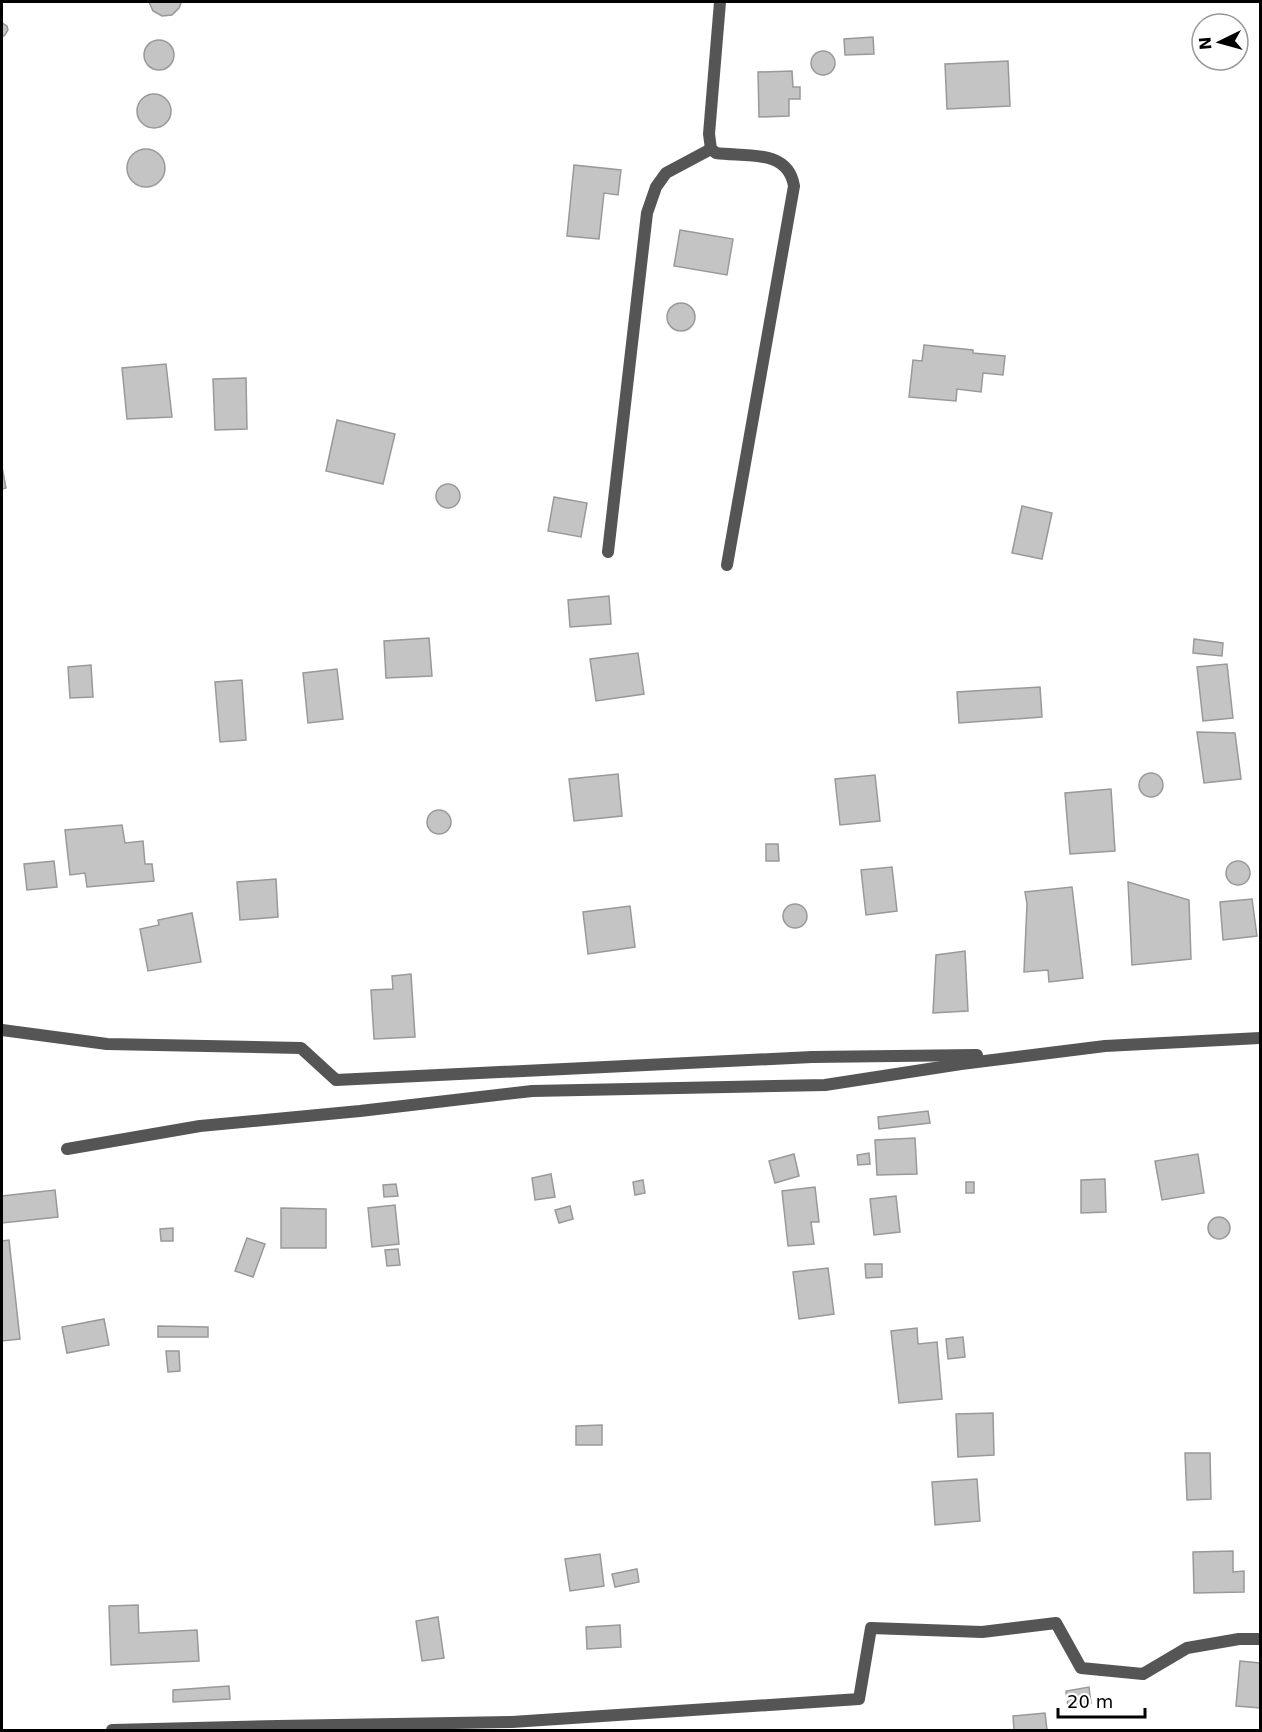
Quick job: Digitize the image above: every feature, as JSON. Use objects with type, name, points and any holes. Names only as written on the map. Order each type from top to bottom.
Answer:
[{"type":"street","points":[[720,2],[709,134],[711,149],[716,153],[755,155],[772,159],[786,166],[792,175],[794,186],[727,565]]},
{"type":"street","points":[[608,552],[647,213],[656,187],[666,173],[711,149]]},
{"type":"street","points":[[2,1030],[107,1044],[301,1048],[336,1080],[812,1057],[1037,1054]]},
{"type":"street","points":[[67,1149],[200,1126],[360,1111],[532,1091],[825,1085],[962,1064],[1105,1046],[1260,1038]]},
{"type":"street","points":[[112,1731],[512,1722],[859,1699],[871,1628],[982,1632],[1056,1623],[1081,1668],[1143,1674],[1187,1648],[1239,1639],[1260,1639]]},
{"type":"building","points":[[149,2],[181,3],[172,15],[162,16],[153,11]]},
{"type":"building","points":[[2,23],[7,26],[8,30],[2,37]]},
{"type":"building","points":[[873,37],[874,54],[845,55],[844,39]]},
{"type":"building","points":[[159,40],[165,41],[173,49],[173,61],[165,69],[159,70],[153,69],[145,61],[144,55],[145,49],[153,41]]},
{"type":"building","points":[[823,51],[832,54],[835,63],[832,72],[823,75],[814,72],[811,63],[814,54]]},
{"type":"building","points":[[1008,61],[1010,106],[947,109],[945,64]]},
{"type":"building","points":[[792,71],[793,87],[800,87],[800,99],[789,99],[789,116],[759,117],[758,72]]},
{"type":"building","points":[[154,94],[166,99],[171,111],[166,123],[154,128],[142,123],[137,111],[142,99]]},
{"type":"building","points":[[146,149],[159,155],[165,168],[159,181],[146,187],[133,181],[127,168],[133,155]]},
{"type":"building","points":[[574,165],[621,170],[618,195],[604,193],[599,239],[567,236]]},
{"type":"building","points":[[680,230],[733,239],[727,275],[674,266]]},
{"type":"building","points":[[681,303],[691,307],[695,317],[691,327],[681,331],[671,327],[667,317],[671,307]]},
{"type":"building","points":[[924,345],[1005,356],[1003,375],[983,373],[981,392],[957,389],[956,401],[909,397],[913,360],[922,361]]},
{"type":"building","points":[[166,364],[172,417],[127,419],[122,368]]},
{"type":"building","points":[[246,378],[247,429],[215,430],[213,379]]},
{"type":"building","points":[[337,420],[395,434],[383,484],[326,471]]},
{"type":"building","points":[[2,467],[6,488],[2,489]]},
{"type":"building","points":[[448,484],[457,487],[460,496],[457,505],[448,508],[439,505],[436,496],[439,487]]},
{"type":"building","points":[[554,497],[587,503],[581,537],[548,531]]},
{"type":"building","points":[[1022,506],[1052,513],[1042,559],[1012,553]]},
{"type":"building","points":[[609,596],[611,624],[570,627],[568,600]]},
{"type":"building","points":[[429,638],[432,676],[386,678],[384,641]]},
{"type":"building","points":[[1194,639],[1223,643],[1222,656],[1193,653]]},
{"type":"building","points":[[638,653],[644,694],[596,701],[590,659]]},
{"type":"building","points":[[1227,664],[1233,718],[1203,721],[1197,667]]},
{"type":"building","points":[[91,665],[93,697],[70,698],[68,667]]},
{"type":"building","points":[[337,669],[343,719],[308,723],[303,673]]},
{"type":"building","points":[[242,680],[246,740],[220,742],[215,682]]},
{"type":"building","points":[[1040,687],[1042,717],[959,723],[957,692]]},
{"type":"building","points":[[1197,732],[1235,733],[1241,779],[1204,783]]},
{"type":"building","points":[[1151,773],[1156,774],[1162,780],[1162,790],[1156,796],[1151,797],[1146,796],[1140,790],[1139,785],[1140,780],[1146,774]]},
{"type":"building","points":[[618,774],[622,816],[574,821],[569,779]]},
{"type":"building","points":[[875,775],[880,821],[840,825],[835,779]]},
{"type":"building","points":[[1111,789],[1115,851],[1070,854],[1065,793]]},
{"type":"building","points":[[439,810],[448,813],[451,822],[448,831],[439,834],[430,831],[427,822],[430,813]]},
{"type":"building","points":[[122,825],[125,843],[143,841],[145,864],[152,864],[154,881],[87,887],[85,873],[70,875],[65,830]]},
{"type":"building","points":[[766,844],[778,844],[779,861],[766,861]]},
{"type":"building","points":[[54,861],[57,887],[27,890],[24,864]]},
{"type":"building","points":[[1238,861],[1247,864],[1250,873],[1247,882],[1238,885],[1229,882],[1226,873],[1229,864]]},
{"type":"building","points":[[892,867],[897,911],[866,915],[861,870]]},
{"type":"building","points":[[276,879],[278,917],[240,920],[237,882]]},
{"type":"building","points":[[1128,882],[1189,900],[1191,959],[1132,965]]},
{"type":"building","points":[[1072,887],[1083,978],[1049,982],[1048,970],[1024,972],[1027,904],[1025,892]]},
{"type":"building","points":[[1252,899],[1257,936],[1223,940],[1220,902]]},
{"type":"building","points":[[795,904],[804,907],[807,916],[804,925],[795,928],[786,925],[783,916],[786,907]]},
{"type":"building","points":[[630,906],[635,947],[588,954],[583,912]]},
{"type":"building","points":[[192,913],[201,962],[148,971],[140,929],[159,925],[158,920]]},
{"type":"building","points":[[965,951],[968,1011],[933,1013],[936,955]]},
{"type":"building","points":[[411,974],[415,1037],[374,1039],[371,990],[393,989],[392,976]]},
{"type":"building","points":[[928,1111],[930,1123],[879,1129],[878,1117]]},
{"type":"building","points":[[915,1138],[917,1174],[877,1175],[875,1140]]},
{"type":"building","points":[[869,1153],[870,1164],[858,1165],[857,1155]]},
{"type":"building","points":[[794,1154],[799,1176],[775,1183],[769,1161]]},
{"type":"building","points":[[1198,1154],[1204,1193],[1162,1200],[1155,1161]]},
{"type":"building","points":[[551,1174],[555,1197],[535,1200],[532,1178]]},
{"type":"building","points":[[1105,1179],[1106,1212],[1081,1213],[1081,1180]]},
{"type":"building","points":[[643,1180],[645,1193],[635,1195],[633,1182]]},
{"type":"building","points":[[966,1182],[974,1182],[974,1193],[966,1193]]},
{"type":"building","points":[[396,1184],[398,1196],[384,1197],[383,1185]]},
{"type":"building","points":[[815,1187],[819,1222],[811,1222],[814,1244],[788,1246],[782,1191]]},
{"type":"building","points":[[55,1190],[58,1217],[2,1223],[2,1196]]},
{"type":"building","points":[[896,1196],[900,1232],[874,1235],[870,1199]]},
{"type":"building","points":[[395,1205],[399,1244],[372,1247],[368,1208]]},
{"type":"building","points":[[570,1206],[573,1219],[559,1223],[555,1210]]},
{"type":"building","points":[[281,1208],[326,1209],[326,1248],[281,1248]]},
{"type":"building","points":[[1219,1217],[1229,1224],[1230,1228],[1223,1238],[1219,1239],[1209,1232],[1208,1228],[1215,1218]]},
{"type":"building","points":[[173,1228],[173,1241],[161,1241],[160,1229]]},
{"type":"building","points":[[247,1238],[265,1244],[253,1277],[235,1271]]},
{"type":"building","points":[[9,1240],[20,1339],[2,1341],[2,1241]]},
{"type":"building","points":[[398,1249],[400,1265],[387,1266],[385,1250]]},
{"type":"building","points":[[865,1264],[882,1264],[882,1277],[866,1278]]},
{"type":"building","points":[[828,1268],[834,1314],[799,1319],[793,1272]]},
{"type":"building","points":[[104,1319],[109,1345],[67,1353],[62,1327]]},
{"type":"building","points":[[158,1326],[208,1327],[208,1337],[158,1337]]},
{"type":"building","points":[[917,1328],[918,1344],[937,1342],[942,1399],[899,1403],[891,1331]]},
{"type":"building","points":[[963,1337],[965,1357],[948,1359],[946,1339]]},
{"type":"building","points":[[166,1351],[179,1351],[180,1371],[168,1372]]},
{"type":"building","points":[[993,1413],[994,1455],[958,1457],[956,1414]]},
{"type":"building","points":[[602,1425],[602,1445],[576,1445],[576,1426]]},
{"type":"building","points":[[1185,1453],[1210,1453],[1211,1499],[1187,1500]]},
{"type":"building","points":[[977,1479],[980,1521],[935,1525],[932,1482]]},
{"type":"building","points":[[1233,1551],[1233,1572],[1244,1571],[1244,1592],[1194,1593],[1193,1552]]},
{"type":"building","points":[[600,1554],[604,1586],[570,1591],[565,1559]]},
{"type":"building","points":[[637,1569],[639,1582],[615,1587],[612,1574]]},
{"type":"building","points":[[138,1605],[139,1633],[197,1630],[199,1661],[111,1665],[109,1606]]},
{"type":"building","points":[[438,1617],[444,1658],[422,1661],[416,1621]]},
{"type":"building","points":[[620,1625],[621,1647],[587,1649],[586,1627]]},
{"type":"building","points":[[1240,1661],[1260,1663],[1260,1708],[1236,1706]]},
{"type":"building","points":[[229,1686],[230,1699],[173,1702],[173,1690]]},
{"type":"building","points":[[1089,1687],[1091,1703],[1068,1707],[1066,1691]]},
{"type":"building","points":[[1045,1713],[1047,1730],[1014,1730],[1013,1716]]}]
